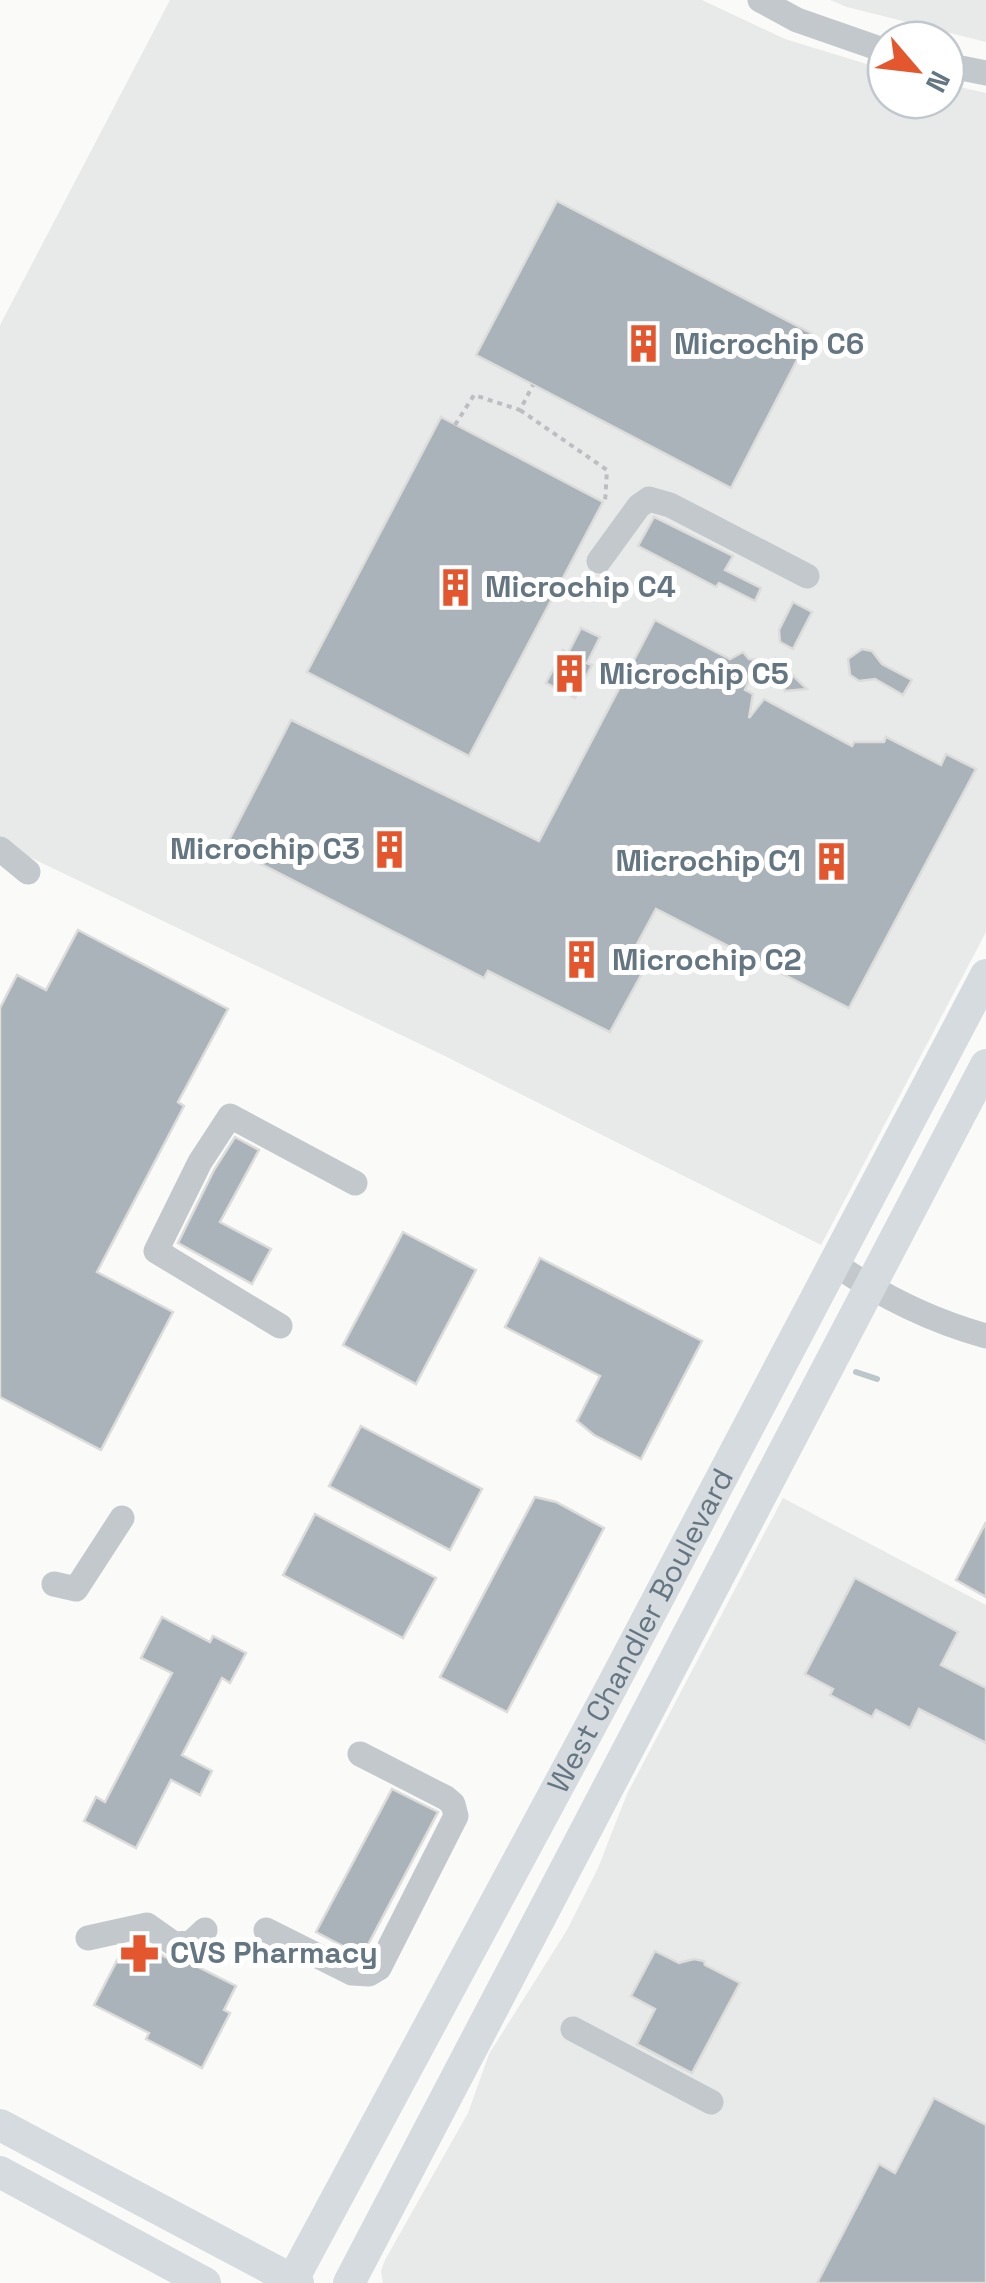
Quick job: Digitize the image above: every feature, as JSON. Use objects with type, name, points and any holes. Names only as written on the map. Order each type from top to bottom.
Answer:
[{"type":"main road","name":"West Chandler Boulevard","points":[[294,2282],[986,975]]},
{"type":"main road","name":"West Chandler Boulevard","points":[[348,2283],[986,1064]]},
{"type":"main road","points":[[552,1796],[592,1818]]},
{"type":"main road","points":[[0,2126],[294,2282]]},
{"type":"main road","points":[[0,2172],[206,2283]]},
{"type":"street","points":[[760,0],[796,20],[866,44]]},
{"type":"street","points":[[600,561],[639,506],[649,499],[670,505],[807,576]]},
{"type":"street","points":[[0,848],[28,872]]},
{"type":"street","points":[[280,1326],[156,1251],[200,1162],[230,1116],[355,1183]]},
{"type":"street","points":[[834,1264],[870,1288],[932,1317],[986,1336]]},
{"type":"street","points":[[54,1584],[76,1589],[122,1518]]},
{"type":"street","points":[[266,1930],[352,1973],[369,1974],[379,1968],[456,1816],[453,1804],[446,1798],[360,1754]]},
{"type":"street","points":[[88,1938],[147,1925],[174,1944],[191,1943],[205,1930]]},
{"type":"street","points":[[573,2030],[711,2102]]},
{"type":"path","points":[[520,410],[533,385]]},
{"type":"path","points":[[455,425],[474,395],[520,410],[606,470],[605,502]]},
{"type":"shaded area","points":[[170,0],[702,0],[785,39],[866,64],[866,120],[966,120],[966,88],[986,93],[986,932],[821,1245],[447,1057],[0,843],[0,325]]},
{"type":"shaded area","points":[[830,0],[986,0],[986,42],[966,37],[966,20],[899,20]]},
{"type":"shaded area","points":[[783,1498],[986,1605],[986,2283],[383,2283],[381,2271],[385,2260],[468,2113],[489,2054],[567,1930],[598,1868],[627,1794]]},
{"type":"building","name":"Microchip C6","points":[[557,201],[811,333],[731,488],[476,355]]},
{"type":"building","name":"Microchip C4","points":[[441,417],[603,502],[469,756],[307,672]]},
{"type":"building","points":[[654,517],[733,556],[725,570],[761,588],[755,601],[719,583],[716,587],[638,546]]},
{"type":"building","points":[[793,602],[812,612],[793,649],[780,642],[779,630]]},
{"type":"building","points":[[655,620],[730,659],[743,652],[749,659],[765,660],[752,672],[745,690],[753,694],[749,718],[764,699],[852,746],[854,742],[884,742],[886,737],[941,765],[946,754],[976,769],[849,1008],[656,909],[636,946],[652,955],[610,1032],[488,971],[484,978],[226,846],[291,720],[539,841]]},
{"type":"building","name":"Microchip C5","points":[[581,628],[600,637],[587,663],[592,665],[575,698],[546,683],[563,650],[568,653]]},
{"type":"building","points":[[862,649],[872,651],[882,664],[912,680],[903,695],[875,679],[859,681],[850,675],[848,659]]},
{"type":"building","points":[[777,660],[807,689],[785,691]]},
{"type":"building","points":[[78,930],[228,1009],[178,1102],[184,1106],[97,1272],[173,1312],[101,1450],[0,1397],[0,1008],[17,975],[46,990]]},
{"type":"building","points":[[235,1137],[259,1150],[220,1222],[271,1249],[252,1284],[178,1243]]},
{"type":"building","points":[[403,1232],[476,1270],[416,1384],[343,1345]]},
{"type":"building","points":[[540,1258],[702,1341],[641,1459],[594,1435],[577,1421],[600,1376],[505,1327]]},
{"type":"building","points":[[361,1426],[482,1489],[450,1550],[329,1486]]},
{"type":"building","points":[[535,1497],[556,1502],[604,1528],[507,1712],[440,1677]]},
{"type":"building","points":[[315,1514],[436,1578],[403,1638],[283,1575]]},
{"type":"building","points":[[986,1522],[986,1597],[956,1580]]},
{"type":"building","points":[[855,1578],[958,1632],[941,1665],[986,1688],[986,1743],[919,1709],[910,1728],[876,1710],[872,1717],[830,1695],[833,1689],[805,1674]]},
{"type":"building","points":[[162,1617],[210,1642],[213,1636],[246,1653],[230,1683],[222,1678],[182,1755],[212,1771],[200,1795],[171,1780],[136,1848],[84,1821],[96,1797],[105,1802],[172,1673],[141,1658]]},
{"type":"building","points":[[392,1789],[438,1812],[362,1956],[316,1932]]},
{"type":"building","name":"CVS Pharmacy","points":[[144,1942],[165,1957],[184,1960],[236,1986],[224,2010],[230,2013],[202,2068],[146,2039],[149,2033],[94,2005],[124,1947]]},
{"type":"building","points":[[655,1951],[679,1963],[704,1961],[740,1983],[692,2073],[637,2044],[655,2009],[631,1996]]},
{"type":"building","points":[[934,2098],[986,2125],[986,2283],[817,2283],[879,2164],[895,2173]]},
{"type":"waterway","points":[[856,1372],[877,1379]]},
{"type":"place","name":"Microchip C6","points":[[644,344]]},
{"type":"place","name":"Microchip C4","points":[[455,587]]},
{"type":"place","name":"Microchip C5","points":[[569,674]]},
{"type":"place","name":"Microchip C3","points":[[390,849]]},
{"type":"place","name":"Microchip C1","points":[[831,861]]},
{"type":"place","name":"Microchip C2","points":[[582,960]]},
{"type":"place","name":"CVS Pharmacy","points":[[140,1953]]}]
